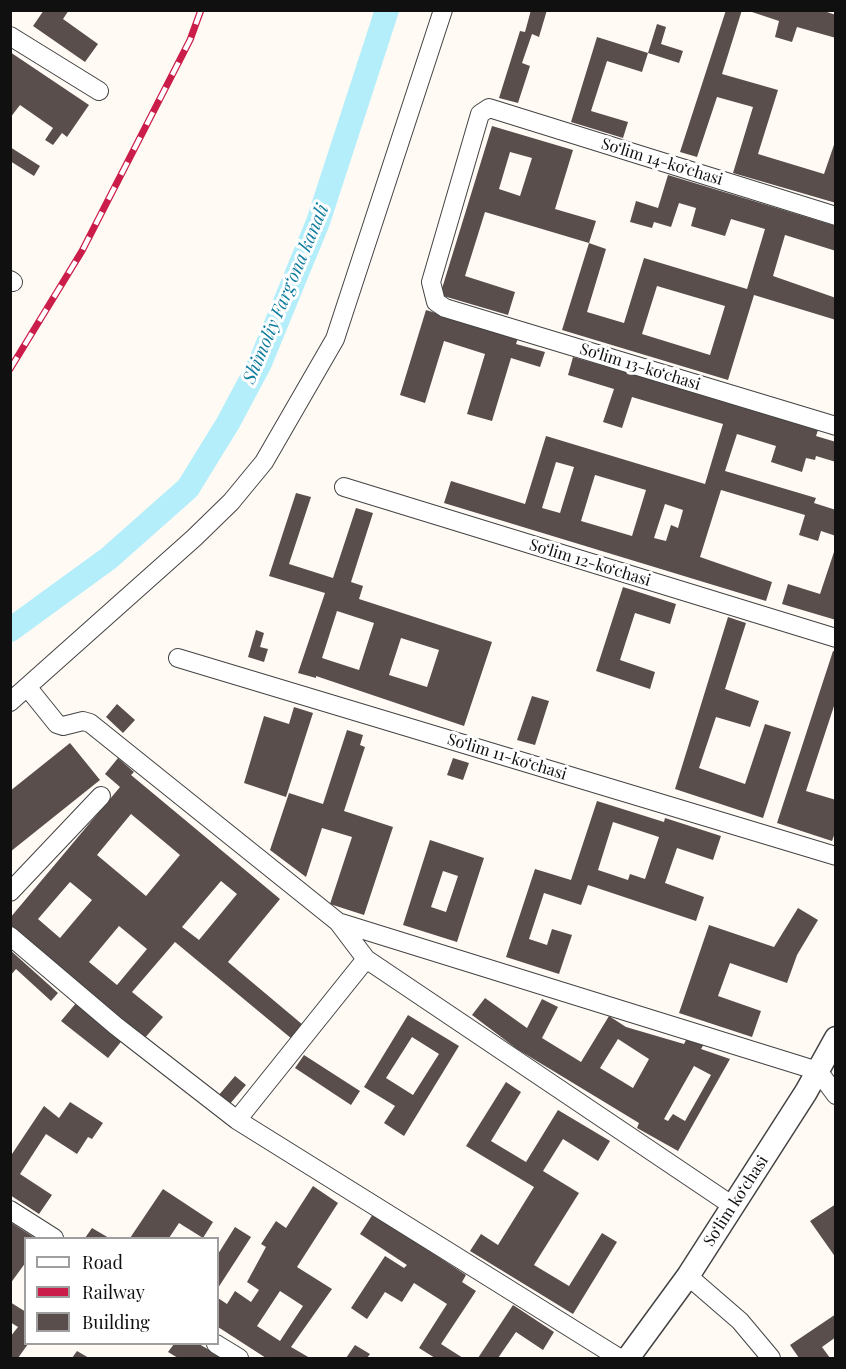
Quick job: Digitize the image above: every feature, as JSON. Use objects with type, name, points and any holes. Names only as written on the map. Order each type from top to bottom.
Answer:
[{"type":"street","points":[[10,702],[195,538],[231,502],[264,462],[335,339],[443,10]]},
{"type":"street","points":[[10,36],[99,91]]},
{"type":"street","name":"Soʻlim 14-koʻchasi","points":[[445,308],[436,302],[431,282],[480,114],[489,108],[836,216]]},
{"type":"street","name":"Soʻlim 13-koʻchasi","points":[[445,308],[836,426]]},
{"type":"street","name":"Soʻlim 12-koʻchasi","points":[[344,487],[836,638]]},
{"type":"street","name":"Soʻlim 11-koʻchasi","points":[[178,658],[836,856]]},
{"type":"street","points":[[28,688],[57,724],[63,726],[83,721],[90,723],[338,922],[366,959],[733,1206]]},
{"type":"street","points":[[10,892],[101,796]]},
{"type":"street","points":[[338,922],[818,1071],[836,1095]]},
{"type":"street","points":[[10,936],[117,1026],[237,1120],[619,1359]]},
{"type":"street","points":[[237,1120],[366,959]]},
{"type":"street","name":"Soʻlim koʻchasi","points":[[628,1359],[688,1276],[818,1071],[836,1038]]},
{"type":"street","points":[[10,1210],[51,1237]]},
{"type":"street","points":[[688,1276],[740,1321],[771,1359]]},
{"type":"street","points":[[218,1345],[239,1359]]},
{"type":"building","points":[[44,10],[69,10],[63,19],[98,44],[85,62],[33,26]]},
{"type":"building","points":[[531,10],[547,10],[539,37],[532,34],[522,63],[530,66],[518,103],[499,98],[520,31],[525,32]]},
{"type":"building","points":[[726,10],[742,10],[722,74],[778,90],[758,154],[824,174],[836,139],[836,203],[733,173],[753,107],[717,97],[697,157],[680,152]]},
{"type":"building","points":[[746,10],[821,10],[836,15],[836,38],[797,27],[792,42],[775,37],[779,21]]},
{"type":"building","points":[[657,24],[666,27],[661,44],[683,51],[679,63],[648,53]]},
{"type":"building","points":[[597,37],[648,53],[642,72],[607,61],[591,111],[628,122],[623,138],[571,122]]},
{"type":"building","points":[[10,52],[89,105],[67,137],[62,133],[53,145],[45,140],[53,128],[20,105],[10,118]]},
{"type":"building","points":[[492,126],[573,150],[555,209],[596,221],[589,243],[485,212],[465,276],[515,292],[508,315],[440,295]],"holes":[[[510,152],[532,158],[520,196],[499,189]]]},
{"type":"building","points":[[10,147],[40,166],[34,176],[10,161]]},
{"type":"building","points":[[668,175],[836,226],[836,251],[785,235],[773,276],[836,298],[836,320],[754,295],[728,380],[562,330],[589,243],[606,249],[587,312],[624,323],[644,258],[747,289],[765,229],[731,219],[725,236],[691,226],[696,208],[679,203],[671,227],[654,222],[652,228],[630,222],[636,201],[658,208]],"holes":[[[657,286],[725,306],[710,355],[642,334]]]},
{"type":"building","points":[[426,310],[518,338],[516,344],[545,352],[540,367],[511,358],[492,421],[467,414],[485,354],[444,341],[425,403],[400,395]]},
{"type":"building","points":[[573,357],[819,427],[816,436],[836,442],[836,462],[816,456],[815,460],[806,458],[802,472],[771,462],[776,446],[737,434],[725,471],[816,498],[814,503],[836,510],[836,536],[821,531],[818,541],[799,535],[805,515],[721,490],[700,557],[772,582],[766,601],[444,503],[451,481],[525,504],[546,436],[705,484],[723,424],[632,397],[622,428],[603,422],[614,389],[568,375]],"holes":[[[556,462],[574,467],[560,513],[542,508]],[[595,475],[646,490],[632,536],[581,521]],[[665,504],[683,510],[678,528],[671,525],[666,541],[654,538]]]},
{"type":"building","points":[[296,493],[311,497],[289,564],[333,578],[356,508],[373,513],[351,582],[363,586],[359,599],[492,642],[464,726],[316,676],[316,678],[298,673],[325,593],[269,576]],"holes":[[[337,611],[374,623],[359,670],[322,658]],[[401,638],[439,650],[427,687],[389,675]]]},
{"type":"building","points":[[836,546],[836,620],[782,604],[788,584],[820,594]]},
{"type":"building","points":[[623,587],[676,604],[670,624],[635,613],[620,660],[655,672],[650,689],[596,671]]},
{"type":"building","points":[[728,617],[746,623],[725,689],[759,701],[750,727],[716,717],[699,768],[745,784],[765,724],[791,732],[763,818],[675,789]]},
{"type":"building","points":[[256,630],[264,633],[260,647],[268,649],[264,662],[248,657]]},
{"type":"building","points":[[833,651],[836,652],[836,700],[806,791],[836,800],[836,830],[832,841],[777,823]]},
{"type":"building","points":[[532,696],[549,701],[535,745],[517,740]]},
{"type":"building","points":[[117,704],[135,720],[123,733],[106,717]]},
{"type":"building","points":[[294,707],[313,713],[286,797],[244,783],[264,716],[289,724]]},
{"type":"building","points":[[347,730],[363,735],[360,745],[365,747],[344,811],[393,827],[364,915],[330,904],[352,837],[322,828],[306,877],[270,850],[289,793],[323,804]]},
{"type":"building","points":[[70,743],[100,780],[10,852],[10,791]]},
{"type":"building","points":[[118,758],[134,772],[131,775],[280,899],[228,962],[303,1025],[292,1039],[175,942],[132,992],[163,1017],[144,1039],[10,928],[10,918],[120,787],[105,774]],"holes":[[[131,814],[180,855],[146,896],[97,855]],[[221,881],[237,894],[199,940],[182,927]],[[70,882],[92,900],[60,938],[38,919]],[[119,926],[147,949],[117,985],[89,962]]]},
{"type":"building","points":[[453,758],[469,763],[463,780],[447,775]]},
{"type":"building","points":[[597,801],[664,822],[665,818],[721,836],[713,860],[677,848],[665,883],[704,897],[696,921],[588,885],[581,905],[544,893],[529,939],[547,945],[552,929],[572,935],[559,974],[506,957],[535,869],[571,880]],"holes":[[[613,822],[659,837],[645,879],[630,874],[628,880],[598,870]]]},
{"type":"building","points":[[430,840],[484,858],[457,942],[403,925]],"holes":[[[443,871],[458,876],[446,912],[431,907]]]},
{"type":"building","points":[[798,908],[818,920],[797,955],[787,983],[730,963],[718,996],[761,1011],[752,1037],[679,1013],[709,925],[774,947]]},
{"type":"building","points":[[10,950],[58,993],[51,1001],[16,969],[10,976]]},
{"type":"building","points":[[485,998],[527,1028],[542,999],[558,1007],[542,1038],[581,1062],[609,1016],[626,1027],[684,1044],[688,1036],[704,1044],[701,1049],[730,1059],[678,1151],[637,1128],[639,1123],[517,1049],[472,1015]],"holes":[[[618,1039],[649,1059],[633,1088],[600,1068]],[[694,1066],[711,1075],[685,1121],[673,1114],[668,1121],[664,1119]]]},
{"type":"building","points":[[77,1002],[124,1038],[108,1058],[61,1021]]},
{"type":"building","points":[[408,1015],[459,1046],[404,1136],[384,1123],[395,1106],[364,1087]],"holes":[[[412,1037],[439,1054],[413,1095],[386,1078]]]},
{"type":"building","points":[[304,1055],[360,1091],[351,1105],[295,1068]]},
{"type":"building","points":[[235,1076],[246,1085],[229,1105],[218,1096]]},
{"type":"building","points":[[506,1082],[521,1092],[491,1141],[526,1162],[558,1110],[610,1141],[598,1161],[563,1139],[543,1171],[579,1193],[534,1265],[569,1286],[602,1233],[617,1242],[573,1314],[470,1251],[481,1234],[498,1245],[534,1187],[466,1146]]},
{"type":"building","points":[[70,1102],[103,1123],[92,1139],[88,1137],[77,1154],[46,1134],[20,1174],[52,1195],[39,1214],[10,1195],[10,1157],[44,1106],[59,1118]]},
{"type":"building","points":[[313,1186],[338,1203],[297,1267],[332,1289],[291,1347],[310,1358],[266,1358],[219,1328],[219,1299],[227,1304],[235,1291],[251,1302],[259,1290],[247,1282],[266,1247],[261,1244],[276,1221],[286,1228]],"holes":[[[280,1291],[303,1306],[280,1341],[257,1326]]]},
{"type":"building","points":[[163,1189],[213,1222],[204,1237],[179,1223],[170,1237],[131,1237]]},
{"type":"building","points":[[836,1204],[836,1258],[810,1221]]},
{"type":"building","points":[[373,1214],[466,1275],[462,1282],[476,1291],[441,1344],[463,1358],[435,1358],[419,1348],[447,1304],[414,1283],[402,1302],[385,1292],[367,1319],[351,1308],[385,1256],[404,1268],[407,1265],[360,1234]]},
{"type":"building","points":[[10,1222],[33,1237],[24,1237],[24,1265],[10,1284]]},
{"type":"building","points":[[235,1227],[251,1237],[219,1286],[219,1252]]},
{"type":"building","points":[[92,1228],[107,1237],[86,1237]]},
{"type":"building","points":[[10,1302],[24,1311],[24,1345],[27,1345],[18,1358],[10,1358],[10,1337],[18,1327],[10,1322]]},
{"type":"building","points":[[513,1305],[554,1332],[543,1350],[516,1332],[498,1358],[478,1358]]},
{"type":"building","points":[[836,1314],[836,1337],[822,1347],[830,1358],[799,1358],[790,1345]]},
{"type":"building","points":[[173,1345],[201,1345],[223,1358],[178,1358],[168,1352]]},
{"type":"building","points":[[355,1345],[370,1354],[367,1358],[346,1358]]},
{"type":"building","points":[[77,1351],[89,1358],[72,1358]]},
{"type":"waterway","name":"Shimoliy Fargʻona kanali","points":[[10,630],[109,558],[188,488],[228,423],[260,363],[318,222],[387,10]]},
{"type":"railway","points":[[10,369],[82,251],[190,40],[201,10]]}]
